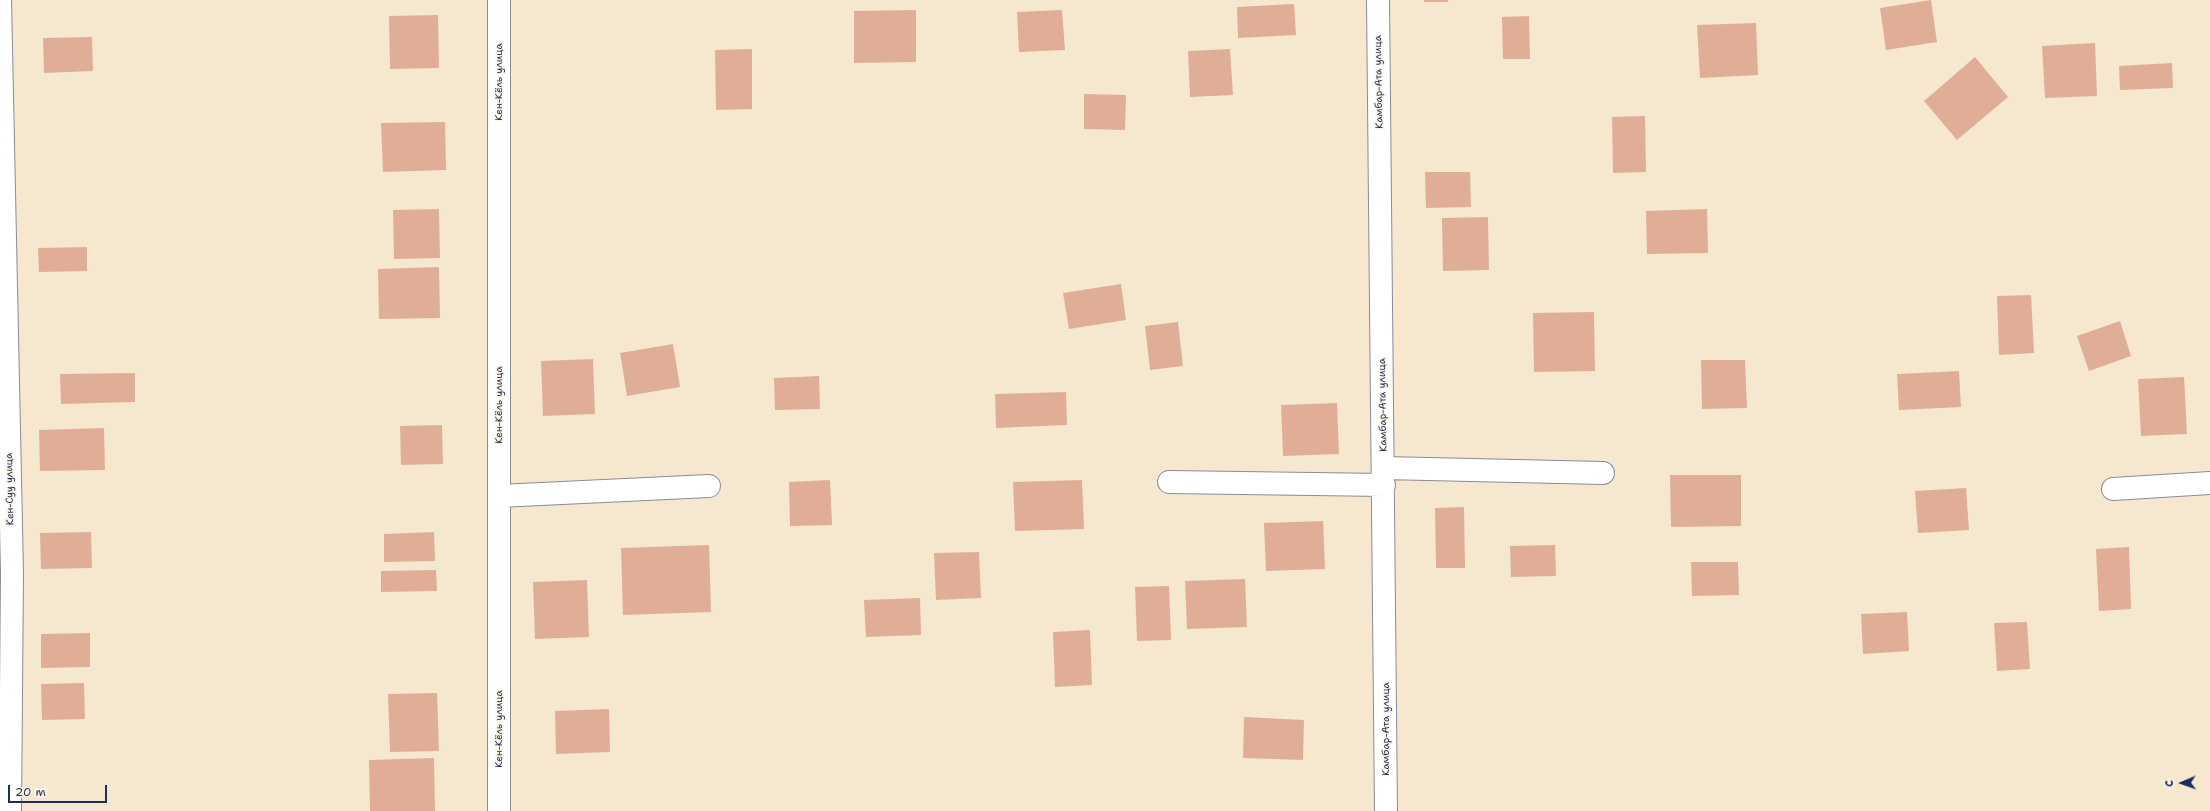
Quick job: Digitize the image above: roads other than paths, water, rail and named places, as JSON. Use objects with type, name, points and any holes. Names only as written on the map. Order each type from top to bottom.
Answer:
[{"type":"street","name":"Кен-Суу улица","points":[[0,0],[10,811]]},
{"type":"street","name":"Кен-Кёль улица","points":[[499,0],[500,811]]},
{"type":"street","name":"Камбар-Ата улица","points":[[1378,0],[1384,476],[1386,811]]},
{"type":"street","points":[[1169,482],[1384,476],[1603,473]]},
{"type":"street","points":[[2113,489],[2210,483]]},
{"type":"street","points":[[499,496],[709,486]]}]
